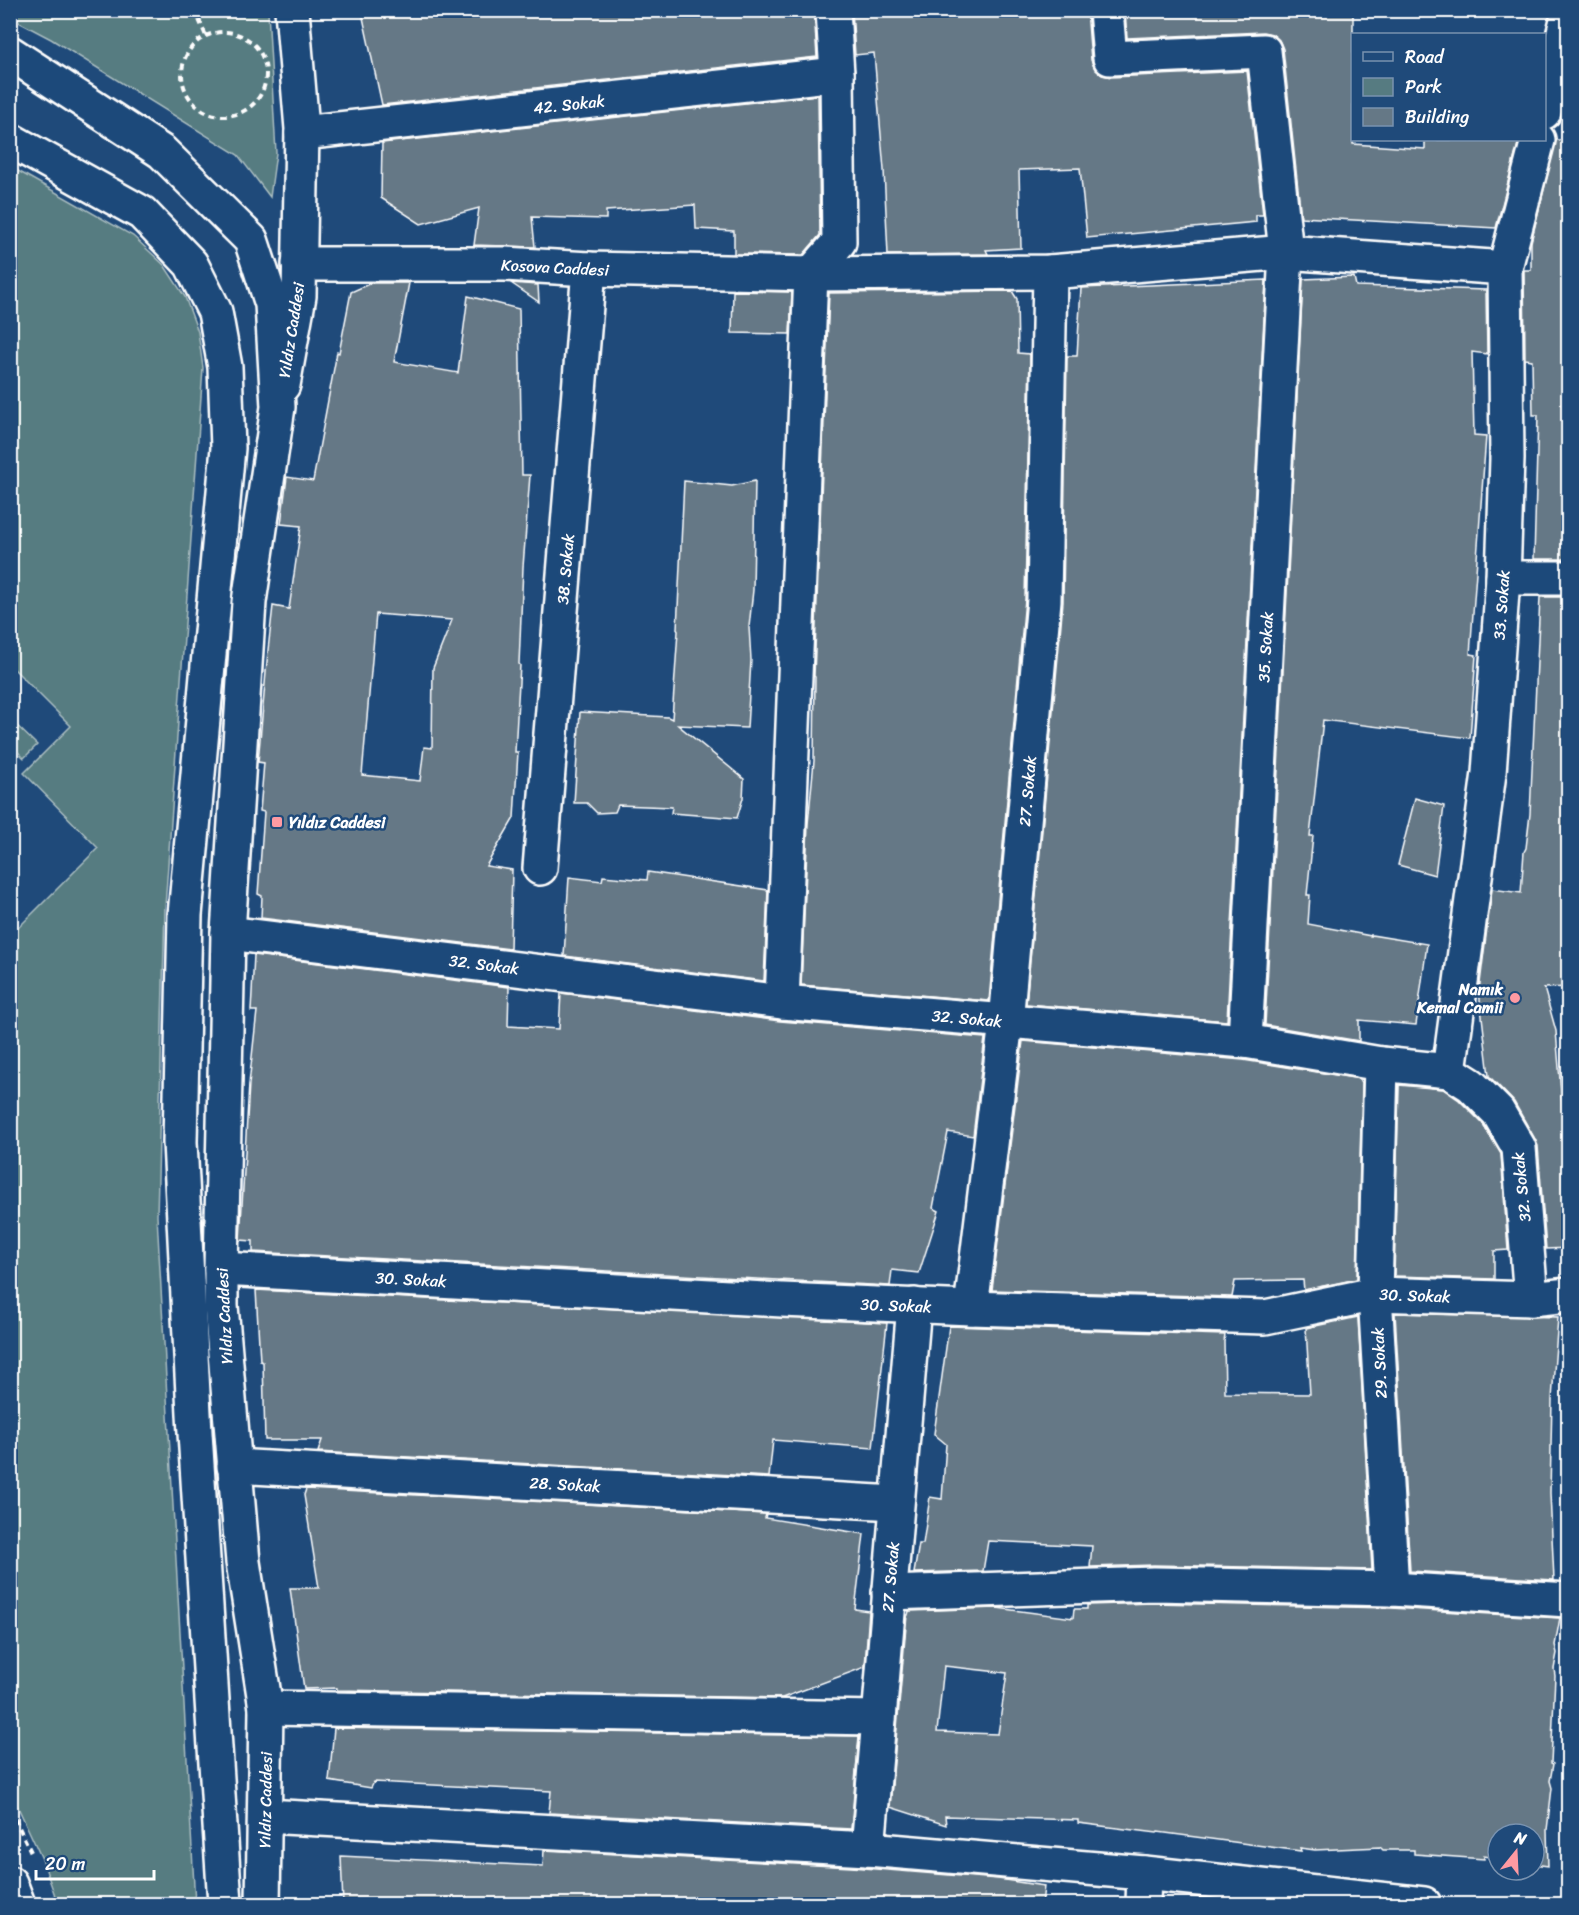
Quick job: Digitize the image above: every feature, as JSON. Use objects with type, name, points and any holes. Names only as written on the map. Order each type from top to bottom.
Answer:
[{"type":"street","name":"Yıldız Caddesi","points":[[263,1905],[266,1708],[243,1562],[221,1306],[228,933],[249,602],[278,407],[299,296],[302,133],[292,10]]},
{"type":"street","points":[[782,1002],[811,274],[840,242],[837,74],[833,10]]},
{"type":"street","name":"35. Sokak","points":[[1106,10],[1110,58],[1264,51],[1286,252],[1245,1041]]},
{"type":"street","points":[[1546,108],[1569,16]]},
{"type":"street","points":[[10,53],[162,152],[251,240],[272,304],[278,407]]},
{"type":"street","name":"42. Sokak","points":[[302,133],[837,74]]},
{"type":"street","points":[[10,141],[142,213],[191,264],[215,312],[225,368],[228,448],[185,915],[180,1142],[225,1905]]},
{"type":"street","name":"33. Sokak","points":[[1449,1071],[1490,773],[1503,578],[1507,459],[1505,268],[1538,141]]},
{"type":"street","name":"Kosova Caddesi","points":[[299,264],[506,264],[589,269],[811,274],[1050,272],[1286,252],[1505,268]]},
{"type":"street","name":"38. Sokak","points":[[540,868],[589,269]]},
{"type":"street","name":"27. Sokak","points":[[971,1308],[1006,1022],[1044,600],[1050,272]]},
{"type":"street","points":[[1503,578],[1569,578]]},
{"type":"street","name":"32. Sokak","points":[[228,933],[782,1002],[1245,1041],[1381,1064],[1449,1071],[1471,1085],[1498,1112],[1519,1148],[1532,1299]]},
{"type":"street","name":"29. Sokak","points":[[1381,1064],[1375,1294],[1392,1589]]},
{"type":"street","name":"30. Sokak","points":[[222,1269],[758,1299],[1265,1317],[1375,1294],[1532,1299],[1569,1295]]},
{"type":"street","name":"27. Sokak","points":[[868,1849],[914,1305]]},
{"type":"street","name":"28. Sokak","points":[[234,1466],[897,1503]]},
{"type":"street","points":[[889,1593],[1154,1584],[1392,1589],[1569,1600]]},
{"type":"street","points":[[266,1708],[879,1718]]},
{"type":"street","points":[[265,1816],[868,1849],[1144,1889],[1424,1905]]},
{"type":"street","points":[[10,1883],[18,1905]]},
{"type":"path","points":[[195,10],[206,36]]},
{"type":"path","points":[[220,32],[233,33],[246,38],[263,58],[266,72],[259,97],[250,107],[238,114],[224,116],[204,111],[188,96],[183,84],[182,69],[186,56],[195,44],[206,36],[220,32]]},
{"type":"green space","points":[[10,11],[268,11],[276,153],[270,197],[238,155],[51,39],[11,18]]},
{"type":"green space","points":[[11,167],[133,236],[164,265],[185,297],[198,332],[203,368],[165,907],[157,1216],[195,1904],[58,1904],[42,1859],[11,1792],[11,935],[98,848],[24,773],[71,726],[11,666]]},
{"type":"green space","points":[[10,719],[37,745],[24,758],[11,745]]},
{"type":"building","points":[[385,10],[814,10],[817,57],[382,105],[362,13]]},
{"type":"building","points":[[852,10],[1087,10],[1091,60],[1095,69],[1102,75],[1111,77],[1247,71],[1263,215],[1256,215],[1256,222],[1087,238],[1080,168],[1019,170],[1021,248],[986,250],[988,254],[888,255],[884,170],[874,53],[855,55]]},
{"type":"building","points":[[1125,10],[1353,10],[1351,141],[1353,144],[1425,149],[1425,141],[1519,141],[1496,228],[1301,217],[1283,49],[1279,40],[1272,34],[1263,32],[1127,38]]},
{"type":"building","points":[[818,95],[820,235],[803,255],[734,254],[734,231],[696,229],[695,205],[606,211],[606,219],[532,217],[535,247],[474,245],[479,208],[421,224],[381,198],[382,143]]},
{"type":"building","points":[[1556,140],[1569,140],[1569,559],[1534,559],[1538,415],[1533,415],[1532,360],[1525,359],[1524,270],[1531,270],[1531,242]]},
{"type":"building","points":[[1354,277],[1356,286],[1486,290],[1487,354],[1472,352],[1474,435],[1486,436],[1470,654],[1476,655],[1470,738],[1323,720],[1310,836],[1313,836],[1307,895],[1310,895],[1308,924],[1427,944],[1416,1025],[1359,1020],[1359,1041],[1265,1025],[1303,279]]},
{"type":"building","points":[[1266,280],[1227,1021],[1026,1004],[1063,602],[1067,356],[1077,356],[1081,288]]},
{"type":"building","points":[[371,283],[409,283],[394,362],[458,373],[468,296],[519,309],[522,475],[530,475],[523,567],[515,752],[518,752],[514,818],[486,866],[512,870],[510,949],[261,918],[262,896],[258,894],[264,812],[260,811],[264,763],[258,762],[268,650],[273,606],[289,609],[301,526],[281,524],[287,477],[313,481],[337,352],[339,353],[351,292]],"holes":[[[376,614],[452,620],[433,668],[432,748],[424,747],[420,781],[362,775]]]},
{"type":"building","points":[[511,283],[538,285],[539,302]]},
{"type":"building","points":[[733,291],[792,292],[790,334],[732,333]]},
{"type":"building","points":[[1012,291],[1017,299],[1018,353],[1030,354],[1025,599],[989,1001],[801,985],[808,824],[814,761],[814,676],[829,293]]},
{"type":"building","points":[[684,481],[732,486],[755,481],[747,728],[678,725],[744,779],[743,798],[737,818],[671,813],[672,807],[618,805],[615,812],[597,813],[587,803],[574,803],[580,712],[672,719]]},
{"type":"building","points":[[1540,597],[1569,597],[1569,987],[1544,988],[1556,1031],[1565,1141],[1569,1141],[1569,1248],[1546,1249],[1538,1146],[1514,1102],[1489,1076],[1479,991],[1492,889],[1521,893],[1530,814]]},
{"type":"building","points":[[1415,798],[1444,806],[1435,875],[1398,865]]},
{"type":"building","points":[[648,872],[768,890],[764,981],[564,956],[569,877],[602,881],[603,876],[647,880]]},
{"type":"building","points":[[254,955],[509,987],[508,1026],[559,1029],[561,993],[780,1021],[985,1038],[973,1136],[948,1132],[933,1208],[939,1211],[919,1273],[892,1270],[890,1286],[253,1252],[253,1241],[240,1240],[249,1084],[257,1011],[251,1011]]},
{"type":"building","points":[[1023,1041],[1243,1060],[1360,1079],[1362,1082],[1357,1279],[1304,1290],[1303,1280],[1235,1281],[1232,1297],[992,1290]]},
{"type":"building","points":[[1399,1085],[1443,1089],[1459,1100],[1483,1124],[1501,1154],[1508,1250],[1494,1251],[1494,1279],[1394,1276]]},
{"type":"building","points":[[256,1290],[887,1323],[873,1448],[773,1440],[769,1477],[318,1452],[322,1440],[265,1440],[263,1362],[260,1361]]},
{"type":"building","points":[[1395,1313],[1558,1317],[1552,1399],[1550,1493],[1554,1580],[1410,1571]]},
{"type":"building","points":[[1358,1317],[1372,1570],[1154,1565],[1090,1567],[1092,1546],[988,1541],[983,1571],[914,1573],[919,1544],[923,1544],[930,1497],[942,1499],[946,1444],[934,1434],[949,1326],[1225,1335],[1225,1393],[1310,1394],[1306,1328]]},
{"type":"building","points":[[306,1489],[766,1514],[765,1518],[864,1534],[855,1609],[869,1611],[865,1667],[782,1698],[304,1689],[290,1588],[319,1588],[304,1495]]},
{"type":"building","points":[[1154,1603],[1391,1608],[1560,1618],[1555,1645],[1557,1653],[1554,1669],[1551,1763],[1553,1764],[1550,1781],[1552,1788],[1547,1830],[1548,1866],[1546,1866],[1546,1822],[1486,1822],[1486,1856],[1484,1859],[1414,1854],[1414,1850],[1383,1850],[1380,1847],[1315,1850],[1300,1848],[1301,1851],[1078,1823],[1078,1820],[945,1816],[946,1825],[890,1807],[909,1611],[997,1608],[1073,1618],[1074,1609],[1087,1609],[1087,1605]],"holes":[[[944,1666],[1007,1673],[998,1734],[937,1732]]]},
{"type":"building","points":[[334,1728],[859,1736],[851,1829],[549,1813],[551,1791],[374,1782],[371,1788],[329,1781]]},
{"type":"building","points":[[544,1850],[851,1867],[998,1879],[1044,1886],[1042,1905],[343,1905],[341,1856],[543,1866]]},
{"type":"place","name":"Yıldız Caddesi","points":[[277,822]]},
{"type":"place","name":"Namık Kemal Camii","points":[[1515,998]]}]
